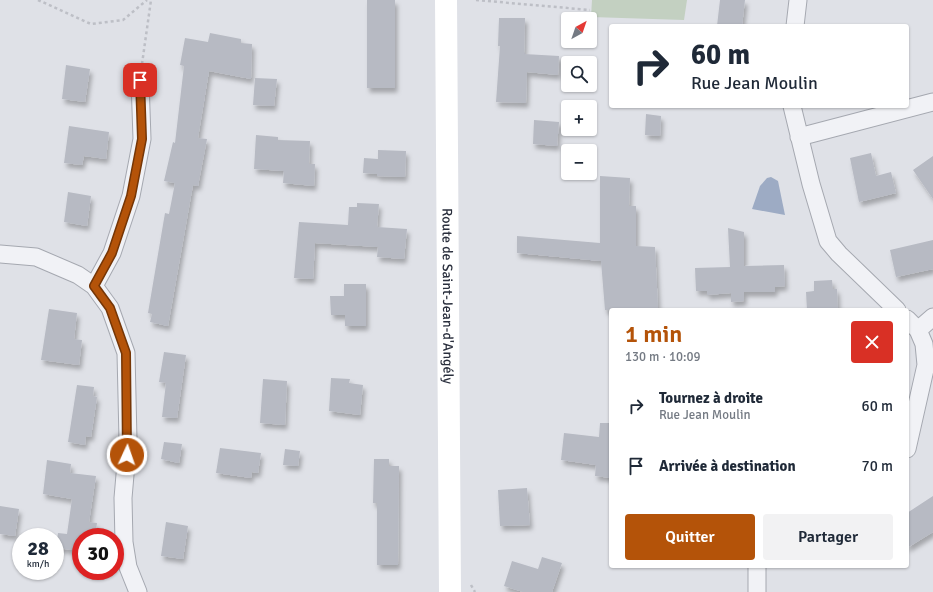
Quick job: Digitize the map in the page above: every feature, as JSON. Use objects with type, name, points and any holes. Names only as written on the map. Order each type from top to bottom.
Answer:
[{"type":"main road","name":"Route de Saint-Jean-d'Angély","points":[[446,0],[450,592]]},
{"type":"street","points":[[794,24],[798,0]]},
{"type":"street","points":[[94,286],[112,253],[131,196],[142,139],[140,80]]},
{"type":"street","points":[[799,137],[933,102]]},
{"type":"street","points":[[792,108],[828,241],[839,254],[895,308]]},
{"type":"street","points":[[0,254],[36,257],[78,275],[94,286],[110,308],[126,353],[128,440],[123,498],[124,542],[128,567],[138,592]]},
{"type":"street","points":[[909,440],[926,365],[924,344],[912,324],[933,317]]},
{"type":"street","points":[[757,568],[757,592]]},
{"type":"path","points":[[38,0],[91,24],[123,20],[148,0]]},
{"type":"path","points":[[140,80],[151,0]]},
{"type":"path","points":[[476,0],[590,10]]},
{"type":"green space","points":[[592,0],[687,0],[684,20],[597,17],[597,12],[591,12]]},
{"type":"water","points":[[771,177],[778,181],[785,215],[752,209],[760,186],[767,178]]},
{"type":"building","points":[[367,0],[395,0],[395,88],[367,88]]},
{"type":"building","points":[[720,0],[745,0],[742,24],[717,24]]},
{"type":"building","points":[[499,18],[525,18],[524,54],[559,56],[558,75],[527,72],[526,103],[496,102],[500,46],[498,46]]},
{"type":"building","points":[[210,33],[241,39],[241,43],[252,44],[251,79],[209,71],[198,138],[207,139],[198,186],[193,185],[168,326],[150,322],[152,314],[148,313],[165,213],[169,214],[175,183],[164,181],[173,142],[175,143],[184,66],[180,65],[185,38],[208,42]]},
{"type":"building","points":[[66,65],[90,69],[85,102],[62,99]]},
{"type":"building","points":[[255,78],[277,79],[274,106],[253,105]]},
{"type":"building","points":[[646,114],[661,116],[660,136],[645,135]]},
{"type":"building","points":[[534,120],[559,122],[557,146],[533,144]]},
{"type":"building","points":[[69,126],[109,132],[106,159],[84,156],[82,165],[64,163]]},
{"type":"building","points":[[256,135],[278,137],[278,140],[310,141],[309,164],[315,164],[314,186],[283,183],[284,171],[254,169]]},
{"type":"building","points":[[378,150],[406,151],[405,177],[377,176],[377,174],[363,173],[364,158],[378,159]]},
{"type":"building","points":[[871,153],[876,176],[891,172],[896,193],[859,202],[850,158]]},
{"type":"building","points":[[933,156],[933,199],[913,170]]},
{"type":"building","points":[[600,176],[630,178],[629,206],[636,206],[636,246],[655,247],[658,308],[609,308],[609,310],[605,310],[601,261],[517,253],[517,236],[600,243]]},
{"type":"building","points":[[68,192],[91,196],[87,226],[64,222]]},
{"type":"building","points":[[357,203],[379,204],[377,227],[407,229],[404,259],[377,257],[378,247],[315,243],[313,279],[294,278],[299,222],[348,225],[349,207],[357,207]]},
{"type":"building","points":[[728,228],[744,232],[744,266],[784,265],[785,286],[775,287],[775,292],[744,292],[744,301],[731,302],[731,293],[707,295],[707,291],[696,291],[695,268],[730,267]]},
{"type":"building","points":[[933,240],[933,269],[896,277],[890,250]]},
{"type":"building","points":[[832,280],[833,289],[837,289],[838,308],[807,308],[806,292],[814,291],[814,281]]},
{"type":"building","points":[[344,284],[366,284],[366,326],[345,326],[345,315],[331,315],[330,296],[344,296]]},
{"type":"building","points":[[49,309],[77,313],[74,339],[82,340],[79,365],[41,360]]},
{"type":"building","points":[[164,352],[186,355],[177,418],[162,417],[166,383],[159,382]]},
{"type":"building","points":[[331,378],[350,379],[349,383],[363,385],[360,415],[329,411]]},
{"type":"building","points":[[263,379],[287,381],[285,425],[260,423]]},
{"type":"building","points":[[77,385],[94,387],[93,396],[97,397],[91,437],[86,436],[85,445],[68,442]]},
{"type":"building","points":[[600,423],[609,423],[609,478],[595,476],[596,465],[561,460],[564,433],[599,437]]},
{"type":"building","points":[[164,442],[182,444],[179,463],[161,459]]},
{"type":"building","points":[[220,448],[261,453],[258,473],[252,472],[251,478],[216,473]]},
{"type":"building","points":[[285,449],[300,451],[298,466],[283,465]]},
{"type":"building","points":[[374,459],[389,459],[389,466],[399,466],[398,565],[377,565],[377,503],[373,503]]},
{"type":"building","points":[[47,460],[71,464],[70,473],[96,476],[89,522],[97,523],[96,528],[72,528],[72,550],[64,549],[64,534],[67,534],[72,499],[43,494]]},
{"type":"building","points":[[527,488],[530,525],[500,526],[498,490]]},
{"type":"building","points":[[933,496],[933,532],[909,547],[909,512]]},
{"type":"building","points":[[0,506],[19,509],[16,528],[12,528],[12,536],[0,534]]},
{"type":"building","points":[[166,522],[188,526],[183,559],[161,556]]},
{"type":"building","points":[[542,557],[562,563],[552,592],[523,592],[504,586],[512,561],[538,569]]},
{"type":"route","points":[[127,455],[126,353],[110,308],[94,286],[112,253],[131,196],[142,139],[140,80]]}]
